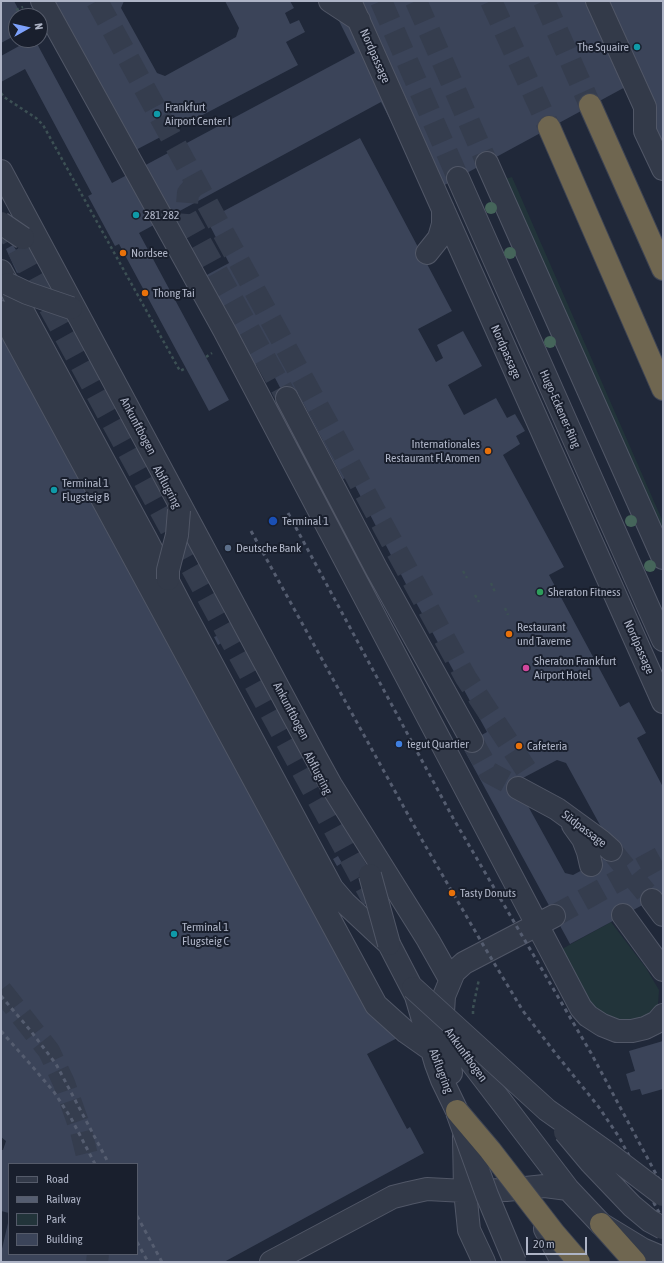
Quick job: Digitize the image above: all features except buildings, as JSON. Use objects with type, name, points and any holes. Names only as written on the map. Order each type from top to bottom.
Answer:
[{"type":"highway","points":[[590,105],[663,269]]},
{"type":"highway","points":[[549,127],[663,389]]},
{"type":"highway","points":[[460,1105],[490,1150],[541,1217],[579,1262]]},
{"type":"highway","points":[[601,1224],[635,1262]]},
{"type":"street","points":[[330,1],[355,11]]},
{"type":"street","points":[[597,1],[645,106],[645,131],[663,169]]},
{"type":"street","points":[[33,4],[224,330],[546,920],[582,1008],[588,1016],[602,1025],[617,1031],[632,1031],[645,1028],[657,1022],[663,1015]]},
{"type":"street","name":"Nordpassage","points":[[355,11],[484,301],[659,710]]},
{"type":"street","points":[[487,163],[663,558]]},
{"type":"street","name":"Ankunftbogen","points":[[1,171],[331,785],[428,940],[450,979],[444,996],[443,1012],[446,1029],[568,1189],[601,1224],[642,1249],[663,1258]]},
{"type":"street","name":"Hugo-Eckener-Ring","points":[[458,178],[663,640]]},
{"type":"street","name":"Abflugring","points":[[1,180],[179,510],[366,864],[389,944],[413,988],[442,1080],[524,1189],[562,1262]]},
{"type":"street","points":[[427,252],[439,238],[443,224],[443,209]]},
{"type":"street","points":[[1,223],[17,232],[23,238],[48,280],[59,287]]},
{"type":"street","points":[[5,277],[27,294],[71,308]]},
{"type":"street","points":[[5,277],[168,579],[184,612],[332,888],[345,903],[389,944]]},
{"type":"street","points":[[1,312],[376,1005],[406,1032],[433,1051]]},
{"type":"street","points":[[287,398],[383,581],[472,741]]},
{"type":"street","points":[[168,579],[168,570],[177,535],[179,510]]},
{"type":"street","points":[[524,781],[557,809]]},
{"type":"street","name":"Südpassage","points":[[557,809],[611,850]]},
{"type":"street","name":"Südpassage","points":[[557,809],[583,839],[591,865]]},
{"type":"street","points":[[623,915],[663,970]]},
{"type":"street","points":[[450,979],[454,972],[464,963],[546,920]]},
{"type":"street","points":[[413,988],[547,1110],[663,1195]]},
{"type":"street","name":"Abflugring","points":[[446,1029],[450,1071],[460,1105],[487,1195],[515,1262]]},
{"type":"street","points":[[460,1105],[469,1230],[484,1262]]},
{"type":"street","points":[[547,1110],[591,1163],[632,1206],[650,1221],[663,1228]]},
{"type":"street","points":[[271,1262],[393,1197],[409,1193],[428,1189],[466,1191],[524,1189],[549,1186],[568,1189]]},
{"type":"path","points":[[22,8],[33,4]]},
{"type":"path","points":[[1,93],[4,97],[36,118],[43,125],[180,371],[186,368]]},
{"type":"path","points":[[206,357],[214,352]]},
{"type":"path","points":[[463,571],[467,578]]},
{"type":"path","points":[[491,583],[496,592]]},
{"type":"path","points":[[475,595],[479,602]]},
{"type":"path","points":[[504,608],[508,615]]},
{"type":"path","points":[[473,1015],[473,1008],[485,953]]},
{"type":"green space","points":[[512,177],[663,522],[663,538],[505,179]]},
{"type":"green space","points":[[611,922],[646,968],[659,990],[658,1004],[648,1014],[634,1021],[621,1021],[606,1017],[592,1006],[562,949]]},
{"type":"tunnel","points":[[97,1],[466,678],[529,774]]},
{"type":"tunnel","points":[[381,1],[458,178]]},
{"type":"tunnel","points":[[416,1],[487,163]]},
{"type":"tunnel","points":[[491,1],[549,127]]},
{"type":"tunnel","points":[[544,1],[590,105]]},
{"type":"tunnel","points":[[196,184],[188,193],[186,216],[287,398]]},
{"type":"tunnel","points":[[2,220],[373,900]]},
{"type":"tunnel","points":[[472,741],[490,773],[518,788]]},
{"type":"tunnel","points":[[611,850],[652,900]]},
{"type":"tunnel","points":[[554,916],[663,856]]},
{"type":"tunnel","points":[[1,990],[49,1051],[64,1083],[81,1131],[89,1163]]},
{"type":"tunnel","points":[[97,1262],[98,1255]]},
{"type":"railway","points":[[288,513],[453,818],[591,1053],[663,1187]]},
{"type":"railway","points":[[251,531],[422,840],[482,943],[523,1011],[598,1106],[619,1137],[663,1220]]},
{"type":"railway","points":[[1,996],[56,1064],[108,1163]]},
{"type":"railway","points":[[1,1031],[54,1092],[71,1118],[94,1163]]},
{"type":"railway","points":[[138,1218],[162,1262]]},
{"type":"railway","points":[[138,1244],[148,1262]]},
{"type":"place","name":"The Squaire","points":[[637,47]]},
{"type":"place","name":"Frankfurt Airport Center I","points":[[157,114]]},
{"type":"place","name":"281 282","points":[[136,215]]},
{"type":"place","name":"Nordsee","points":[[123,253]]},
{"type":"place","name":"Thong Tai","points":[[145,293]]},
{"type":"place","name":"Internationales Restaurant Fl Aromen","points":[[488,451]]},
{"type":"place","name":"Terminal 1 Flugsteig B","points":[[54,490]]},
{"type":"place","name":"Terminal 1","points":[[273,521]]},
{"type":"place","name":"Deutsche Bank","points":[[228,548]]},
{"type":"place","name":"Sheraton Fitness","points":[[540,592]]},
{"type":"place","name":"Restaurant und Taverne","points":[[509,634]]},
{"type":"place","name":"Sheraton Frankfurt Airport Hotel","points":[[526,668]]},
{"type":"place","name":"tegut Quartier","points":[[399,744]]},
{"type":"place","name":"Cafeteria","points":[[519,746]]},
{"type":"place","name":"Tasty Donuts","points":[[452,893]]},
{"type":"place","name":"Terminal 1 Flugsteig C","points":[[174,934]]}]
